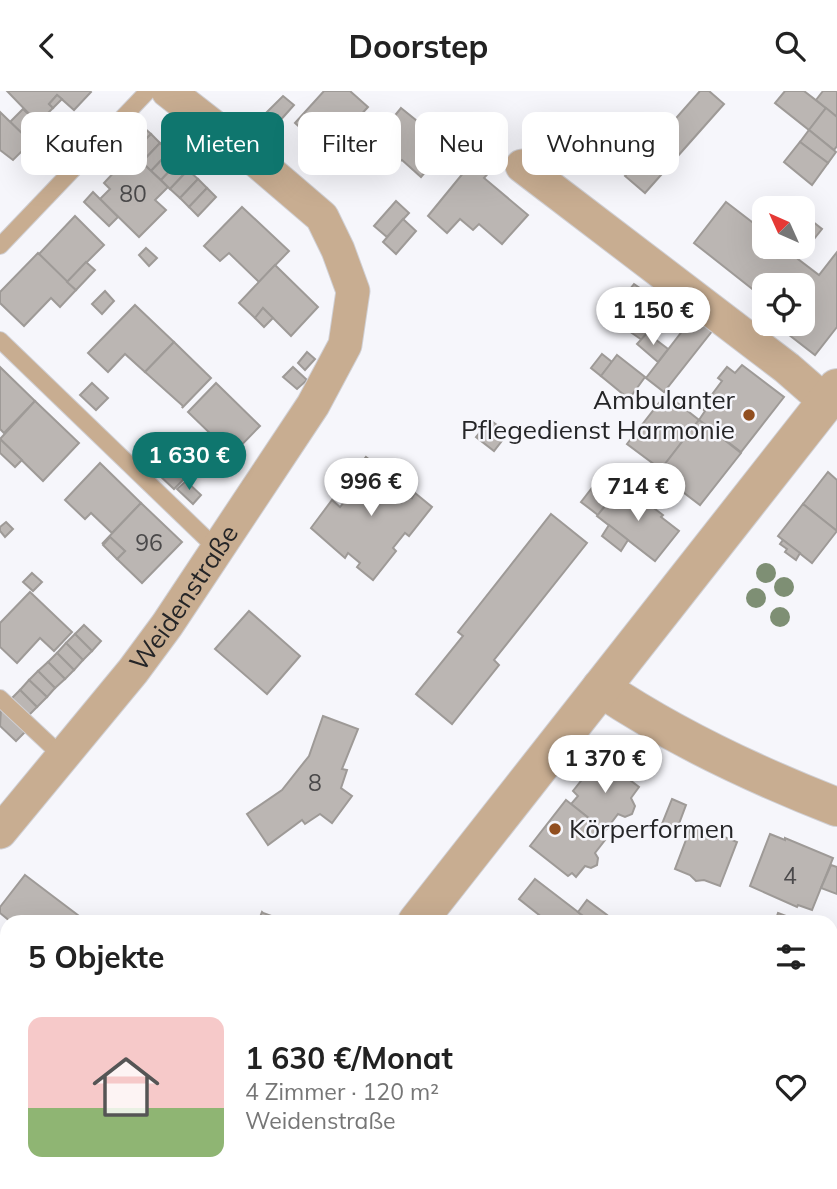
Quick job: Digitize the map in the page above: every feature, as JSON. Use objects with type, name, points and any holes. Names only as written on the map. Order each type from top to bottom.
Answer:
[{"type":"street","name":"Weidenstraße","points":[[0,832],[133,671],[218,550],[313,405],[345,345],[353,291],[338,250],[321,217],[245,151],[168,91]]},
{"type":"street","points":[[422,915],[832,395],[787,368],[534,175]]},
{"type":"street","points":[[601,688],[641,713],[764,779],[837,807]]},
{"type":"lane","points":[[0,246],[148,91]]},
{"type":"lane","points":[[0,340],[218,550]]},
{"type":"lane","points":[[0,698],[62,757]]},
{"type":"building","points":[[7,91],[91,92],[74,110],[57,95],[49,104],[53,108],[49,112],[27,112]]},
{"type":"building","points":[[324,91],[350,91],[368,107],[363,112],[305,112]]},
{"type":"building","points":[[700,91],[709,91],[724,104],[679,155],[679,115]]},
{"type":"building","points":[[785,91],[804,91],[826,108],[809,130],[775,103]]},
{"type":"building","points":[[823,91],[837,91],[837,117],[816,100]]},
{"type":"building","points":[[57,95],[62,99],[53,108],[49,104]]},
{"type":"building","points":[[283,96],[294,105],[284,116],[284,112],[267,112]]},
{"type":"building","points":[[401,108],[415,119],[415,172],[401,161],[401,112],[398,112]]},
{"type":"building","points":[[826,108],[837,117],[837,146],[834,150],[809,130]]},
{"type":"building","points":[[23,109],[26,112],[21,112],[21,132],[10,122]]},
{"type":"building","points":[[0,112],[21,132],[21,152],[13,160],[0,150]]},
{"type":"building","points":[[809,130],[836,152],[828,163],[800,142]]},
{"type":"building","points":[[151,134],[160,143],[147,157],[147,138]]},
{"type":"building","points":[[800,142],[828,163],[812,185],[784,162]]},
{"type":"building","points":[[161,144],[161,160],[151,171],[147,167],[147,157]]},
{"type":"building","points":[[161,160],[161,175],[166,175],[161,180],[151,171]]},
{"type":"building","points":[[147,167],[168,187],[155,200],[166,210],[139,237],[100,199],[110,189],[104,183],[111,175],[147,175]]},
{"type":"building","points":[[166,175],[183,175],[170,189],[161,180]]},
{"type":"building","points":[[183,175],[194,175],[198,179],[180,198],[170,189]]},
{"type":"building","points":[[462,175],[487,175],[484,178],[528,215],[502,244],[479,224],[473,230],[460,219],[447,233],[428,216]]},
{"type":"building","points":[[626,175],[661,175],[645,193]]},
{"type":"building","points":[[198,179],[207,188],[189,207],[180,198]]},
{"type":"building","points":[[207,188],[216,197],[198,216],[189,207]]},
{"type":"building","points":[[93,192],[118,217],[109,226],[84,202]]},
{"type":"building","points":[[396,201],[409,213],[387,237],[374,226]]},
{"type":"building","points":[[726,202],[752,222],[752,259],[798,259],[819,275],[837,252],[837,327],[815,355],[790,336],[815,336],[815,273],[752,273],[752,289],[694,243]]},
{"type":"building","points":[[242,207],[289,251],[259,282],[229,253],[220,261],[204,246]]},
{"type":"building","points":[[75,216],[104,245],[67,282],[39,254]]},
{"type":"building","points":[[403,219],[416,231],[396,254],[383,242]]},
{"type":"building","points":[[816,224],[822,229],[816,236]]},
{"type":"building","points":[[146,248],[157,258],[149,266],[139,255]]},
{"type":"building","points":[[38,253],[76,290],[60,307],[51,298],[24,326],[0,303],[0,292]]},
{"type":"building","points":[[86,262],[95,270],[76,290],[67,282]]},
{"type":"building","points":[[275,265],[318,307],[291,336],[263,308],[255,318],[239,303]]},
{"type":"building","points":[[634,284],[656,299],[666,310],[642,340],[610,314]]},
{"type":"building","points":[[105,291],[114,301],[102,314],[92,304]]},
{"type":"building","points":[[135,305],[174,342],[145,372],[125,354],[108,372],[88,353]]},
{"type":"building","points":[[263,308],[273,318],[264,327],[255,318]]},
{"type":"building","points":[[694,316],[713,330],[664,392],[646,378]]},
{"type":"building","points":[[647,333],[668,349],[658,362],[637,344]]},
{"type":"building","points":[[174,342],[211,378],[182,408],[183,406],[145,372]]},
{"type":"building","points":[[307,352],[315,359],[305,370],[298,363]]},
{"type":"building","points":[[602,354],[612,362],[601,376],[591,368]]},
{"type":"building","points":[[617,355],[645,377],[629,399],[601,376]]},
{"type":"building","points":[[742,365],[784,397],[741,452],[699,420],[705,411],[697,405],[706,394],[710,397],[722,381],[718,378],[727,367],[735,373]]},
{"type":"building","points":[[0,367],[35,401],[4,433],[0,429]]},
{"type":"building","points":[[293,367],[307,380],[297,389],[283,377]]},
{"type":"building","points":[[92,383],[108,398],[96,410],[80,395]]},
{"type":"building","points":[[216,383],[260,426],[223,464],[207,448],[216,439],[188,412]]},
{"type":"building","points":[[666,394],[699,420],[658,473],[659,468],[627,444]]},
{"type":"building","points":[[35,401],[79,443],[43,481],[0,439]]},
{"type":"building","points":[[490,420],[508,433],[494,451],[476,437]]},
{"type":"building","points":[[699,420],[741,453],[700,505],[658,473]]},
{"type":"building","points":[[0,439],[22,460],[15,467],[0,453]]},
{"type":"building","points":[[155,447],[186,477],[174,489],[143,460]]},
{"type":"building","points":[[366,457],[403,484],[399,488],[412,498],[415,493],[432,507],[409,536],[405,533],[393,548],[396,551],[373,580],[357,567],[360,563],[348,553],[345,558],[311,528],[332,500],[340,507],[352,492],[344,485]]},
{"type":"building","points":[[100,463],[141,503],[112,533],[91,513],[85,519],[65,500]]},
{"type":"building","points":[[828,472],[837,480],[837,531],[803,504]]},
{"type":"building","points":[[602,475],[619,488],[598,515],[581,502]]},
{"type":"building","points":[[186,481],[201,495],[193,504],[177,489]]},
{"type":"building","points":[[621,486],[649,508],[651,506],[663,515],[661,517],[679,531],[655,561],[597,516]]},
{"type":"building","points":[[141,503],[182,542],[142,583],[117,559],[125,551],[110,537],[102,544]]},
{"type":"building","points":[[803,504],[837,531],[812,563],[778,536]]},
{"type":"building","points":[[551,514],[587,543],[494,660],[499,665],[452,724],[416,694],[463,636],[458,632]]},
{"type":"building","points":[[6,522],[13,529],[5,537],[0,527]]},
{"type":"building","points":[[609,525],[628,540],[621,551],[602,536]]},
{"type":"building","points":[[110,537],[125,551],[117,559],[103,545]]},
{"type":"building","points":[[783,540],[800,553],[796,560],[785,552],[787,549],[780,544]]},
{"type":"building","points":[[32,573],[42,582],[33,591],[23,582]]},
{"type":"building","points":[[30,592],[72,632],[54,651],[40,638],[17,663],[0,647],[0,623]]},
{"type":"building","points":[[249,611],[300,656],[267,694],[215,649]]},
{"type":"building","points":[[84,625],[101,641],[92,651],[75,634]]},
{"type":"building","points":[[75,634],[92,651],[83,660],[66,643]]},
{"type":"building","points":[[66,643],[83,660],[74,670],[57,653]]},
{"type":"building","points":[[57,653],[74,670],[65,679],[48,662]]},
{"type":"building","points":[[48,662],[65,679],[55,688],[38,671]]},
{"type":"building","points":[[38,671],[55,688],[47,697],[29,680]]},
{"type":"building","points":[[29,680],[47,697],[37,707],[20,690]]},
{"type":"building","points":[[20,690],[37,707],[28,716],[11,699]]},
{"type":"building","points":[[1,708],[25,732],[16,741],[0,726]]},
{"type":"building","points":[[323,716],[358,729],[342,769],[347,770],[341,788],[352,796],[332,823],[320,814],[305,824],[302,820],[268,845],[247,814],[282,790],[309,756]]},
{"type":"building","points":[[605,761],[639,787],[631,798],[635,806],[632,814],[625,817],[618,814],[605,831],[571,804],[578,796],[573,791],[593,766],[598,770]]},
{"type":"building","points":[[672,799],[686,805],[677,829],[662,824]]},
{"type":"building","points":[[566,800],[605,831],[601,836],[605,840],[595,853],[598,858],[597,865],[591,868],[585,866],[576,877],[572,873],[568,876],[530,846]]},
{"type":"building","points":[[692,824],[708,830],[710,836],[715,833],[717,838],[722,836],[737,842],[720,886],[704,880],[696,881],[690,875],[675,869]]},
{"type":"building","points":[[770,834],[833,858],[812,910],[798,905],[797,907],[750,886]]},
{"type":"building","points":[[831,865],[837,867],[837,894],[821,888]]},
{"type":"building","points":[[25,875],[78,915],[2,915],[0,907]]},
{"type":"building","points":[[535,879],[582,915],[539,915],[519,899]]},
{"type":"building","points":[[587,900],[607,915],[582,915],[578,912]]},
{"type":"place","name":"Ambulanter Pflegedienst Harmonie","points":[[749,415]]},
{"type":"place","name":"Körperformen","points":[[555,829]]}]
